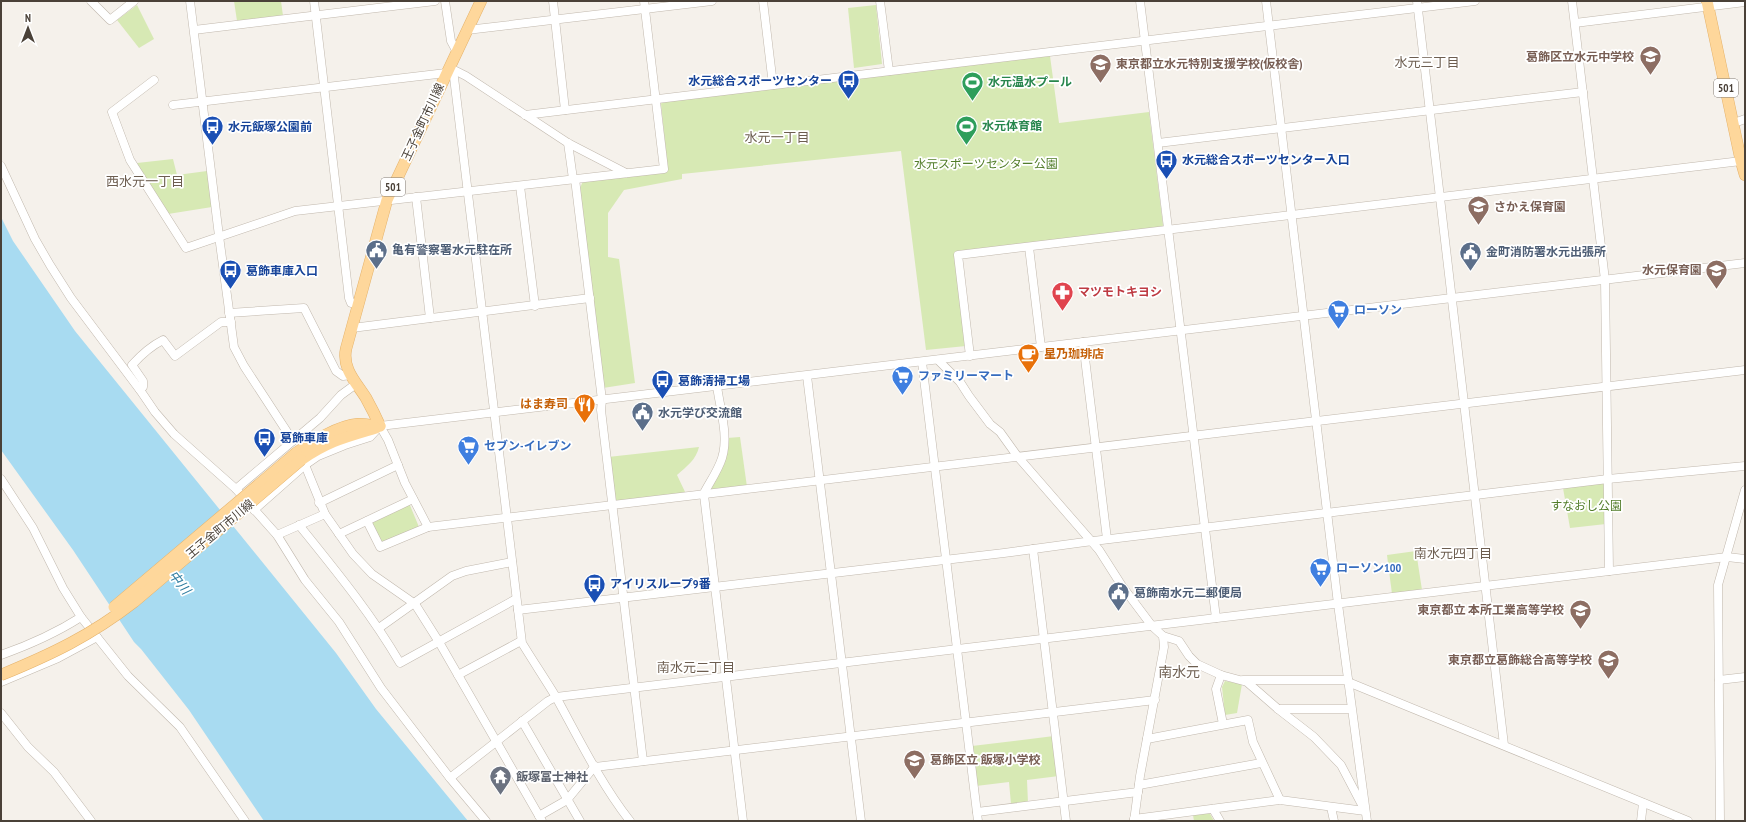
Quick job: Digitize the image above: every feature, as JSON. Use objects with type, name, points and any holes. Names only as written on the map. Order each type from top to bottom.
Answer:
[{"type":"main road","name":"王子金町市川線","points":[[380,426],[369,403],[353,380],[345,358],[352,328],[355,304],[387,200],[481,1]]},
{"type":"main road","name":"501","points":[[1708,4],[1745,175]]},
{"type":"main road","name":"王子金町市川線","points":[[1,675],[50,655],[78,641],[109,622],[301,459],[319,438],[342,428],[358,424],[380,426]]},
{"type":"main road","name":"王子金町市川線","points":[[1,667],[74,635],[102,617],[301,459]]},
{"type":"street","points":[[91,1],[110,20],[134,1]]},
{"type":"street","points":[[190,1],[234,347],[238,356],[293,441]]},
{"type":"street","points":[[314,1],[349,298],[355,304]]},
{"type":"street","points":[[194,30],[435,1]]},
{"type":"street","points":[[445,1],[451,41],[456,52]]},
{"type":"street","points":[[553,1],[565,110]]},
{"type":"street","points":[[467,30],[555,20],[645,5],[712,1]]},
{"type":"street","points":[[762,1],[773,85]]},
{"type":"street","points":[[880,1],[889,71]]},
{"type":"street","points":[[1140,1],[1216,618]]},
{"type":"street","points":[[1266,1],[1338,604],[1367,821]]},
{"type":"street","points":[[525,115],[1269,25],[1417,4],[1475,1]]},
{"type":"street","points":[[1572,1],[1605,280],[1609,571]]},
{"type":"street","points":[[1575,23],[1708,4],[1745,2]]},
{"type":"street","points":[[1417,4],[1504,745]]},
{"type":"street","points":[[154,80],[112,112],[130,160],[186,248],[295,211],[664,169],[645,5]]},
{"type":"street","points":[[173,105],[449,70],[525,115],[568,143],[626,173]]},
{"type":"street","points":[[449,70],[468,191],[521,641],[556,697],[595,767],[622,811],[630,821]]},
{"type":"street","points":[[1158,143],[1583,92]]},
{"type":"street","points":[[1734,123],[1745,119]]},
{"type":"street","points":[[568,143],[590,298],[602,400],[601,410],[643,761]]},
{"type":"street","points":[[970,356],[958,255],[1741,162]]},
{"type":"street","points":[[1,166],[27,223],[50,266],[71,298],[155,412],[174,434],[236,489],[276,535],[305,580],[343,628],[381,688],[450,778],[486,821]]},
{"type":"street","points":[[520,186],[535,306]]},
{"type":"street","points":[[416,197],[430,318]]},
{"type":"street","points":[[1029,247],[1041,347]]},
{"type":"street","points":[[254,510],[301,459],[370,437],[380,426],[1745,263]]},
{"type":"street","points":[[352,328],[590,298]]},
{"type":"street","points":[[229,313],[304,308],[336,372],[353,380],[320,418],[236,489]]},
{"type":"street","points":[[140,390],[143,388],[143,381],[132,365],[142,354],[163,340],[175,356],[221,322],[231,322]]},
{"type":"street","points":[[1083,342],[1107,539]]},
{"type":"street","points":[[938,360],[960,382],[974,404],[990,424],[1000,432],[1018,457],[1099,550],[1122,586],[1152,626],[1163,636],[1179,641],[1189,656],[1197,664],[1221,675],[1247,682],[1314,737],[1342,765],[1365,811]]},
{"type":"street","points":[[922,362],[978,821]]},
{"type":"street","points":[[367,521],[380,547],[428,527],[820,480],[935,468],[1745,370]]},
{"type":"street","points":[[806,376],[861,821]]},
{"type":"street","points":[[717,386],[725,447],[722,459],[704,495],[743,821]]},
{"type":"street","points":[[380,426],[387,438],[413,499],[428,527]]},
{"type":"street","points":[[301,459],[324,514],[353,554],[372,574],[415,604],[439,642],[540,818],[567,800],[595,767],[1154,700]]},
{"type":"street","points":[[319,503],[398,465]]},
{"type":"street","points":[[518,610],[1608,479],[1745,466]]},
{"type":"street","points":[[1,479],[33,528],[63,588],[81,617],[128,676],[180,727],[245,821]]},
{"type":"street","points":[[1720,821],[1718,585],[1745,490]]},
{"type":"street","points":[[339,534],[413,499]]},
{"type":"street","points":[[276,535],[324,514]]},
{"type":"street","points":[[299,525],[352,590],[379,628],[400,663],[516,599]]},
{"type":"street","points":[[1033,549],[1054,712],[1066,821]]},
{"type":"street","points":[[450,778],[496,743],[548,700],[556,697],[1727,557],[1745,559]]},
{"type":"street","points":[[379,628],[415,604],[452,576],[461,572],[512,562]]},
{"type":"street","points":[[1,655],[42,639],[81,617]]},
{"type":"street","points":[[1163,636],[1164,647],[1138,789],[1134,820],[1280,800],[1365,811]]},
{"type":"street","points":[[1,682],[58,658],[97,637]]},
{"type":"street","points":[[458,676],[521,641]]},
{"type":"street","points":[[1221,675],[1216,689],[1223,724]]},
{"type":"street","points":[[1719,680],[1745,677]]},
{"type":"street","points":[[1238,680],[1348,681],[1688,821]]},
{"type":"street","points":[[1278,709],[1352,709]]},
{"type":"street","points":[[1,714],[28,747],[54,772],[91,821]]},
{"type":"street","points":[[1148,739],[1248,720],[1253,742],[1261,763],[1280,800]]},
{"type":"street","points":[[522,721],[580,821]]},
{"type":"street","points":[[977,812],[1064,802],[1138,789],[1261,763]]},
{"type":"street","points":[[1641,821],[1643,802]]},
{"type":"street","points":[[1331,807],[1334,821]]},
{"type":"street","points":[[1213,809],[1220,821]]},
{"type":"green space","points":[[234,1],[281,1],[283,16],[237,21]]},
{"type":"green space","points":[[137,5],[154,39],[139,48],[117,20]]},
{"type":"green space","points":[[876,5],[882,64],[854,68],[848,8]]},
{"type":"green space","name":"水元スポーツセンター公園","points":[[1050,56],[1059,123],[1149,112],[1163,225],[1162,228],[955,253],[966,346],[926,350],[901,151],[682,174],[682,179],[624,190],[608,213],[608,257],[619,259],[635,383],[603,388],[580,188],[583,181],[668,171],[662,102]]},
{"type":"green space","points":[[173,159],[177,175],[207,171],[212,207],[168,214],[137,163]]},
{"type":"green space","points":[[740,437],[747,487],[709,491],[727,438]]},
{"type":"green space","points":[[699,447],[698,452],[688,466],[677,475],[686,494],[613,503],[608,457]]},
{"type":"green space","name":"すなおし公園","points":[[1606,482],[1606,524],[1570,528],[1563,488]]},
{"type":"green space","points":[[409,503],[419,527],[382,542],[370,522]]},
{"type":"green space","points":[[1416,551],[1422,590],[1392,594],[1387,555]]},
{"type":"green space","points":[[1225,681],[1242,684],[1237,713],[1225,715],[1222,687]]},
{"type":"green space","points":[[1054,736],[1059,776],[1027,780],[1028,803],[1011,804],[1009,782],[976,786],[972,746]]},
{"type":"green space","points":[[1209,812],[1214,821],[1194,821],[1193,815]]},
{"type":"water","name":"中川","points":[[1,217],[13,241],[75,331],[336,653],[376,709],[468,821],[264,821],[189,710],[134,642],[73,550],[1,450]]},
{"type":"place","name":"葛飾区立水元中学校","points":[[1650,76]]},
{"type":"place","name":"東京都立水元特別支援学校(仮校舎)","points":[[1100,84]]},
{"type":"place","name":"水元総合スポーツセンター","points":[[848,100]]},
{"type":"place","name":"水元温水プール","points":[[972,102]]},
{"type":"place","name":"水元飯塚公園前","points":[[213,146]]},
{"type":"place","name":"水元体育館","points":[[967,146]]},
{"type":"place","name":"水元総合スポーツセンター入口","points":[[1167,180]]},
{"type":"place","name":"さかえ保育園","points":[[1479,226]]},
{"type":"place","name":"亀有警察署水元駐在所","points":[[377,270]]},
{"type":"place","name":"金町消防署水元出張所","points":[[1470,272]]},
{"type":"place","name":"葛飾車庫入口","points":[[231,290]]},
{"type":"place","name":"水元保育園","points":[[1717,290]]},
{"type":"place","name":"マツモトキヨシ","points":[[1062,312]]},
{"type":"place","name":"ローソン","points":[[1339,330]]},
{"type":"place","name":"星乃珈琲店","points":[[1029,374]]},
{"type":"place","name":"ファミリーマート","points":[[902,396]]},
{"type":"place","name":"葛飾清掃工場","points":[[663,400]]},
{"type":"place","name":"はま寿司","points":[[584,424]]},
{"type":"place","name":"水元学び交流館","points":[[642,432]]},
{"type":"place","name":"葛飾車庫","points":[[264,458]]},
{"type":"place","name":"セブン-イレブン","points":[[468,466]]},
{"type":"place","name":"ローソン100","points":[[1320,588]]},
{"type":"place","name":"アイリスループ9番","points":[[594,604]]},
{"type":"place","name":"葛飾南水元二郵便局","points":[[1119,612]]},
{"type":"place","name":"東京都立 本所工業高等学校","points":[[1580,630]]},
{"type":"place","name":"東京都立葛飾総合高等学校","points":[[1608,680]]},
{"type":"place","name":"葛飾区立 飯塚小学校","points":[[914,780]]},
{"type":"place","name":"飯塚冨士神社","points":[[501,796]]},
{"type":"district","name":"水元三丁目","points":[[1427,62]]},
{"type":"district","name":"水元一丁目","points":[[777,137]]},
{"type":"district","name":"西水元一丁目","points":[[145,181]]},
{"type":"district","name":"南水元四丁目","points":[[1453,553]]},
{"type":"district","name":"南水元二丁目","points":[[696,667]]},
{"type":"district","name":"南水元","points":[[1179,672]]}]
